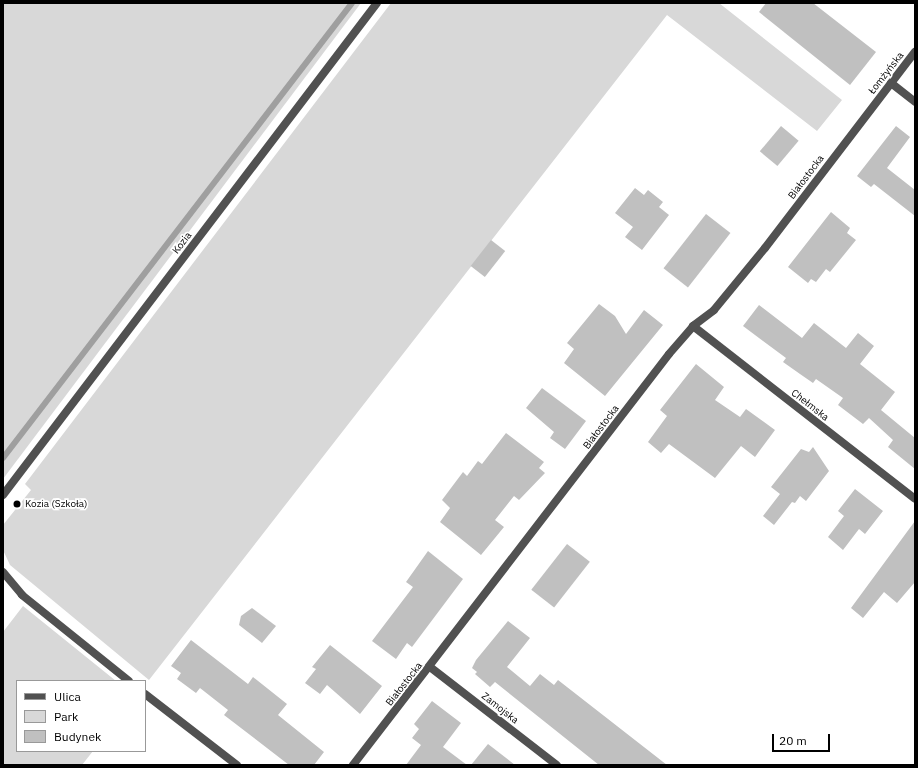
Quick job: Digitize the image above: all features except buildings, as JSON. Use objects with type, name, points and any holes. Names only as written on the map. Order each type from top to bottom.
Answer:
[{"type":"street","name":"Kozia","points":[[3,495],[377,3]]},
{"type":"street","name":"Łomżyńska","points":[[872,107],[915,52]]},
{"type":"street","points":[[890,83],[915,102]]},
{"type":"street","name":"Białostocka","points":[[353,765],[693,326],[714,310],[765,248],[872,107]]},
{"type":"street","name":"Chełmska","points":[[693,326],[915,499]]},
{"type":"street","points":[[3,572],[22,595],[128,680]]},
{"type":"street","name":"Zamojska","points":[[430,666],[557,765]]},
{"type":"street","points":[[146,695],[237,765]]},
{"type":"green space","points":[[3,3],[361,3],[3,479]]},
{"type":"green space","points":[[391,3],[719,3],[842,100],[817,131],[667,15],[149,680],[10,565],[3,550],[3,525],[31,490],[25,484]]},
{"type":"green space","points":[[23,606],[115,680],[16,680],[16,752],[92,752],[82,765],[3,765],[3,632]]},
{"type":"waterway","points":[[3,458],[352,3]]},
{"type":"place","name":"Kozia (Szkoła)","points":[[17,504]]}]
